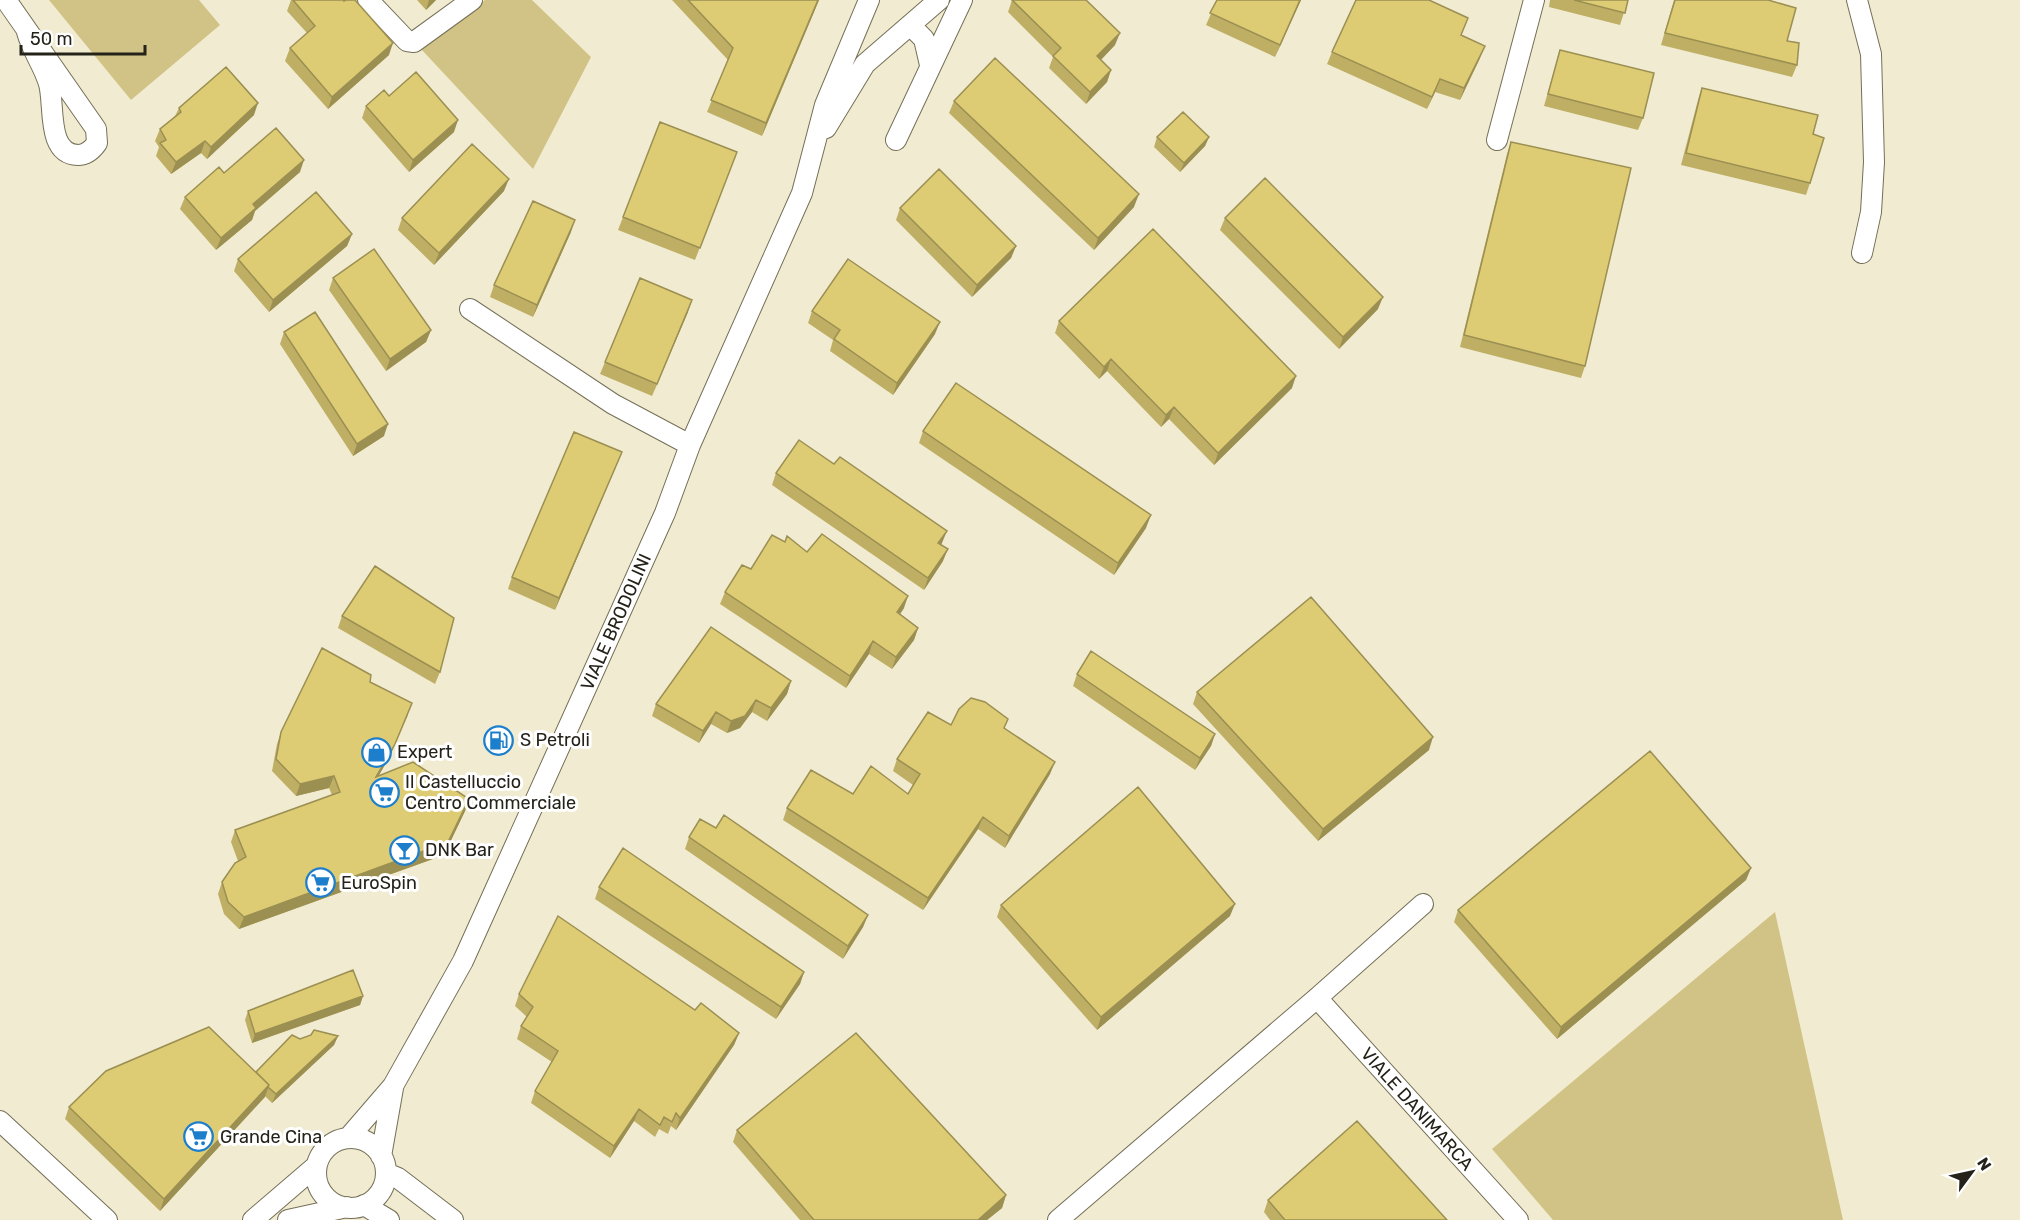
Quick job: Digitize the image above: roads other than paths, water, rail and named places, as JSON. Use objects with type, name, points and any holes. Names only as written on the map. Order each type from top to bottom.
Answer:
[{"type":"street","points":[[6,0],[27,32],[38,42],[96,129],[97,144],[89,152],[73,154],[60,146],[55,135],[53,98],[48,80],[31,47],[27,32]]},
{"type":"street","points":[[368,0],[407,41],[414,42],[472,0]]},
{"type":"street","name":"VIALE BRODOLINI","points":[[349,1137],[393,1086],[464,961],[665,513],[690,445],[802,193],[825,105],[869,0]]},
{"type":"street","name":"VIALE BRODOLINI","points":[[813,148],[865,64],[939,0]]},
{"type":"street","points":[[896,140],[962,0]]},
{"type":"street","points":[[1497,140],[1534,0]]},
{"type":"street","points":[[1857,0],[1871,54],[1874,162],[1871,212],[1862,253]]},
{"type":"street","points":[[910,25],[924,39],[930,65]]},
{"type":"street","points":[[470,309],[613,404],[690,445]]},
{"type":"street","points":[[1058,1220],[1423,904]]},
{"type":"street","name":"VIALE DANIMARCA","points":[[1317,998],[1518,1220]]},
{"type":"street","name":"VIALE BRODOLINI","points":[[383,1165],[393,1086]]},
{"type":"street","points":[[0,1120],[107,1220]]},
{"type":"street","points":[[253,1220],[316,1166],[324,1149],[331,1143],[349,1137],[368,1142],[383,1165],[453,1220]]},
{"type":"street","points":[[288,1220],[356,1206],[380,1192],[383,1165]]},
{"type":"street","points":[[316,1166],[320,1188],[336,1204],[356,1206],[389,1220]]},
{"type":"place","name":"S Petroli","points":[[499,740]]},
{"type":"place","name":"Expert","points":[[376,752]]},
{"type":"place","name":"Il Castelluccio Centro Commerciale","points":[[384,792]]},
{"type":"place","name":"DNK Bar","points":[[404,850]]},
{"type":"place","name":"EuroSpin","points":[[320,883]]},
{"type":"place","name":"Grande Cina","points":[[199,1137]]}]
